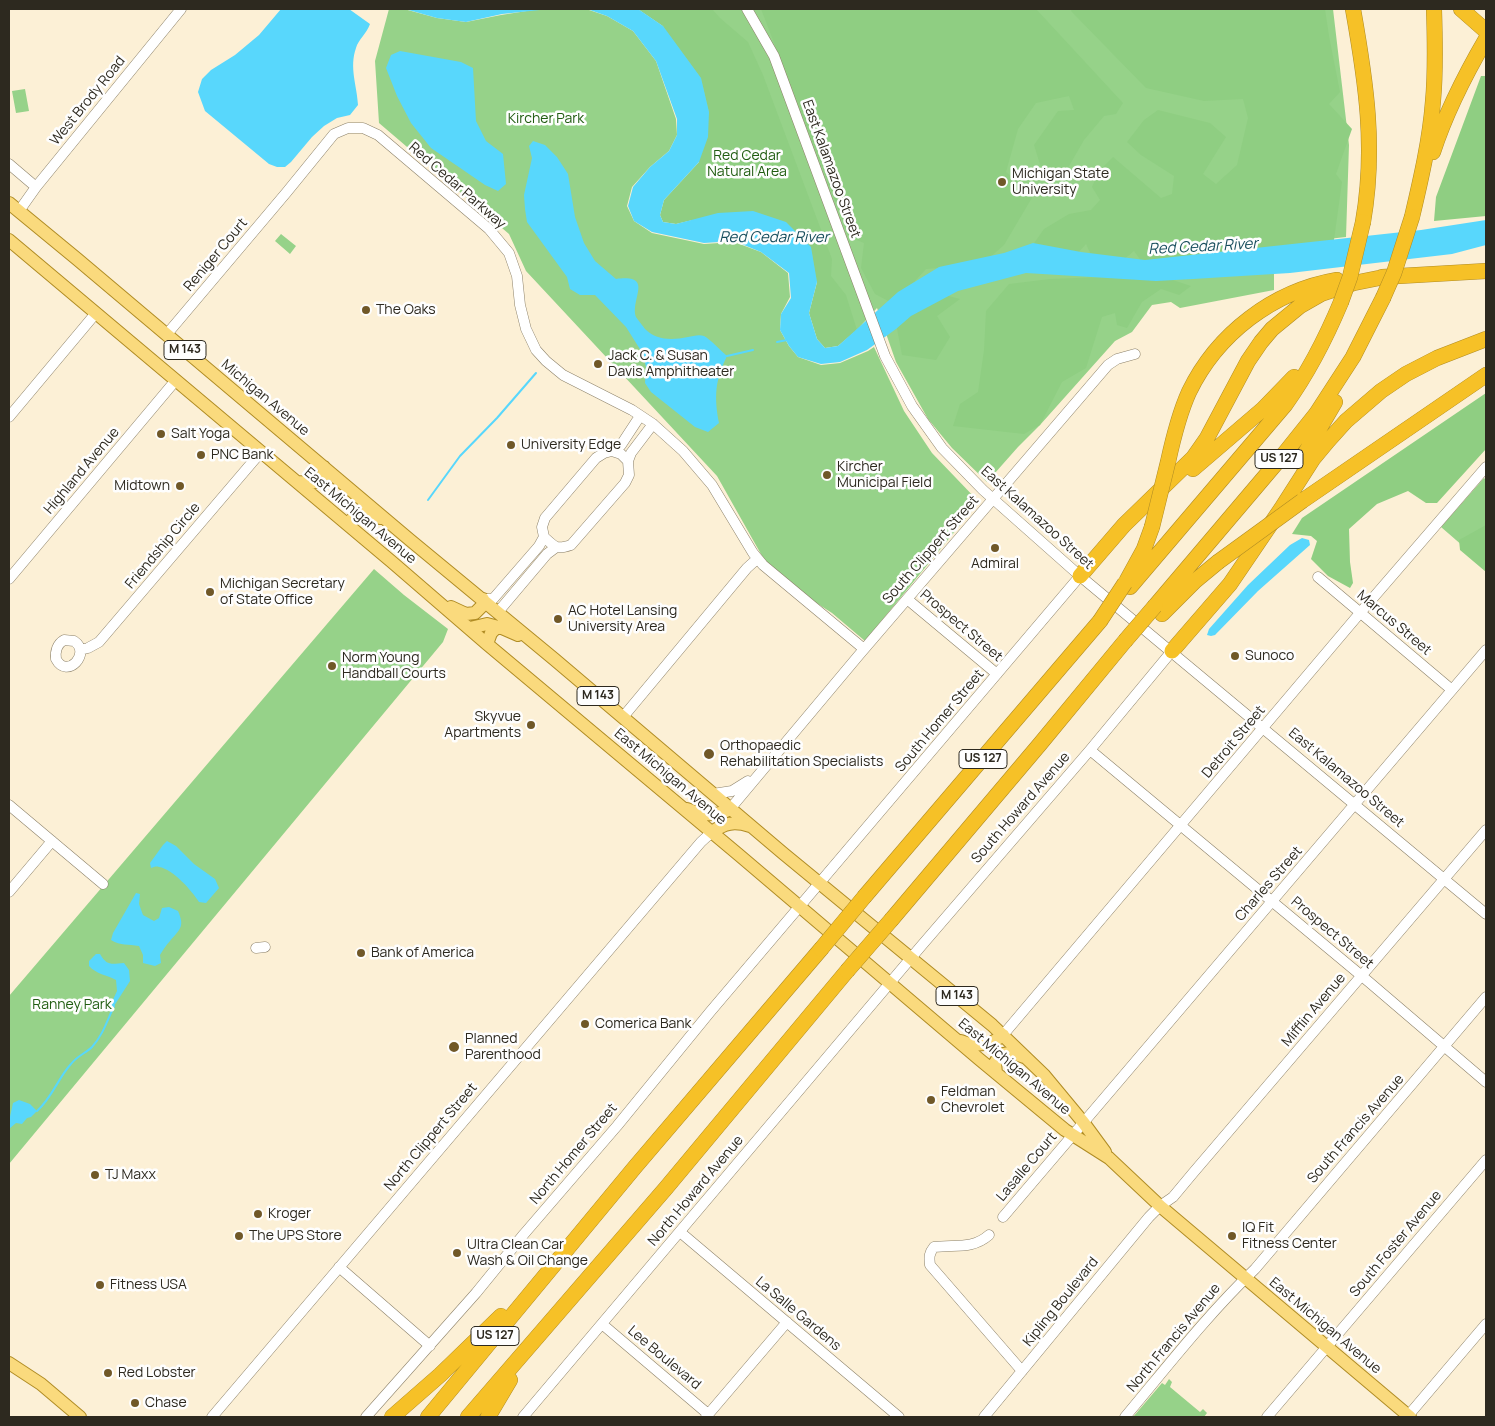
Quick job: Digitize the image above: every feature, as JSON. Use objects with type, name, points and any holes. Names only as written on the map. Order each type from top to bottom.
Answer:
[{"type":"highway","name":"US 127","points":[[428,1417],[663,1133],[1100,621],[1128,585],[1285,405],[1313,362],[1341,302],[1354,262],[1363,222],[1368,189],[1370,129],[1364,72],[1353,9]]},
{"type":"highway","name":"US 127","points":[[468,1417],[666,1188],[1040,744],[1158,610],[1301,433],[1338,382],[1383,298],[1394,273],[1412,217],[1425,161],[1432,109],[1435,60],[1434,9]]},
{"type":"highway","points":[[1460,9],[1482,28]]},
{"type":"highway","points":[[1412,217],[1435,145],[1453,99],[1486,39]]},
{"type":"highway","points":[[1128,585],[1152,527],[1180,416],[1193,385],[1216,350],[1242,324],[1275,301],[1303,288],[1335,280],[1360,277],[1486,271]]},
{"type":"highway","points":[[1080,576],[1114,536],[1199,451],[1248,361],[1260,342],[1272,329],[1300,306],[1320,294],[1354,283],[1384,277]]},
{"type":"highway","points":[[1144,506],[1172,487],[1281,392],[1309,357],[1341,302]]},
{"type":"highway","points":[[1260,539],[1295,472],[1345,384],[1369,327]]},
{"type":"highway","points":[[1172,651],[1225,590],[1313,459],[1346,421],[1381,391],[1406,374],[1437,358],[1486,339]]},
{"type":"highway","points":[[1158,610],[1218,562],[1302,501],[1486,376]]},
{"type":"highway","points":[[392,1417],[440,1376],[562,1256]]},
{"type":"highway","points":[[488,1417],[508,1384],[589,1278]]},
{"type":"main road","name":"Michigan Avenue","points":[[12,208],[167,334],[410,540]]},
{"type":"main road","name":"M 143","points":[[9,240],[176,380]]},
{"type":"main road","name":"East Michigan Avenue","points":[[176,380],[979,1059],[1072,1135],[1109,1158]]},
{"type":"main road","points":[[296,482],[318,482],[324,475],[324,467]]},
{"type":"main road","points":[[347,524],[357,515],[366,513],[390,523]]},
{"type":"main road","name":"East Michigan Avenue","points":[[410,540],[533,641],[730,809],[992,1025],[1044,1075],[1083,1122],[1109,1158],[1160,1206],[1408,1417]]},
{"type":"main road","points":[[433,597],[466,614],[480,616],[498,612]]},
{"type":"main road","points":[[466,614],[477,612],[482,606],[483,599]]},
{"type":"main road","points":[[470,628],[487,624],[533,641]]},
{"type":"main road","points":[[487,644],[492,631],[496,628],[502,628]]},
{"type":"main road","points":[[680,806],[695,812],[708,814],[720,813],[730,809]]},
{"type":"main road","points":[[712,832],[721,825],[730,823],[746,825],[758,832]]},
{"type":"main road","points":[[973,1045],[987,1039],[991,1033],[992,1025]]},
{"type":"main road","points":[[956,1039],[973,1045],[989,1044],[1003,1035]]},
{"type":"main road","points":[[979,1059],[991,1052],[1009,1052],[1028,1059]]},
{"type":"main road","points":[[996,1073],[996,1061],[1000,1055],[1009,1052]]},
{"type":"main road","points":[[9,1354],[80,1417]]},
{"type":"main road","points":[[9,1363],[41,1384]]},
{"type":"street","name":"West Brody Road","points":[[12,208],[36,187],[181,9]]},
{"type":"street","name":"East Kalamazoo Street","points":[[747,9],[774,56],[885,356],[912,406],[942,448],[993,499],[1080,576],[1486,914]]},
{"type":"street","name":"Red Cedar Parkway","points":[[286,193],[334,134],[348,128],[363,128],[378,135],[489,229],[509,253],[517,276],[520,305],[526,329],[536,350],[554,370],[603,395],[653,424],[683,451],[712,485],[757,558],[771,573],[864,649]]},
{"type":"street","points":[[9,164],[36,187]]},
{"type":"street","name":"Reniger Court","points":[[167,334],[286,193]]},
{"type":"street","points":[[9,417],[96,313]]},
{"type":"street","name":"South Clippert Street","points":[[730,809],[1108,364],[1117,359],[1135,354]]},
{"type":"street","name":"Highland Avenue","points":[[9,579],[176,380]]},
{"type":"street","points":[[555,548],[544,537],[542,528],[545,518],[596,458],[621,445],[640,416]]},
{"type":"street","points":[[498,612],[547,554],[555,548],[571,545],[626,483],[629,475],[628,461],[653,424]]},
{"type":"street","points":[[612,451],[621,454],[628,461]]},
{"type":"street","name":"Friendship Circle","points":[[80,650],[94,646],[99,642],[261,452]]},
{"type":"street","name":"Detroit Street","points":[[1003,1035],[1486,467]]},
{"type":"street","points":[[483,599],[491,600],[495,597],[539,546],[544,537]]},
{"type":"street","points":[[623,717],[757,558]]},
{"type":"street","name":"South Homer Street","points":[[800,906],[1080,576]]},
{"type":"street","name":"Marcus Street","points":[[1318,577],[1452,690]]},
{"type":"street","name":"Prospect Street","points":[[907,599],[997,674]]},
{"type":"street","name":"Charles Street","points":[[1072,1135],[1486,650]]},
{"type":"street","name":"South Howard Avenue","points":[[890,983],[1090,750],[1172,651]]},
{"type":"street","name":"Prospect Street","points":[[1090,750],[1486,1082]]},
{"type":"street","name":"South Clippert Street","points":[[713,794],[736,789],[757,775]]},
{"type":"street","points":[[9,804],[103,884]]},
{"type":"street","name":"Mifflin Avenue","points":[[1160,1206],[1181,1187],[1486,830]]},
{"type":"street","name":"North Clippert Street","points":[[212,1417],[620,936],[701,842],[712,832]]},
{"type":"street","points":[[9,892],[52,841]]},
{"type":"street","name":"North Homer Street","points":[[366,1417],[430,1346],[617,1126],[800,906]]},
{"type":"street","name":"North Howard Avenue","points":[[525,1417],[890,983]]},
{"type":"street","name":"South Francis Avenue","points":[[1245,1278],[1255,1269],[1486,997]]},
{"type":"street","name":"Lasalle Court","points":[[1003,1217],[1072,1135]]},
{"type":"street","name":"South Foster Avenue","points":[[1266,1417],[1486,1160]]},
{"type":"street","name":"Kipling Boulevard","points":[[984,1417],[1118,1254],[1160,1206]]},
{"type":"street","name":"La Salle Gardens","points":[[680,1232],[899,1417]]},
{"type":"street","points":[[988,1235],[981,1242],[972,1245],[934,1247],[930,1252],[930,1265],[1022,1372]]},
{"type":"street","points":[[339,1267],[430,1346]]},
{"type":"street","name":"North Francis Avenue","points":[[1126,1417],[1245,1278]]},
{"type":"street","points":[[707,1416],[787,1322]]},
{"type":"street","name":"Lee Boulevard","points":[[602,1324],[707,1416]]},
{"type":"street","points":[[1408,1417],[1486,1324]]},
{"type":"green space","name":"Kircher Park","points":[[389,9],[404,9],[437,18],[466,22],[533,10],[586,9],[607,16],[633,31],[656,61],[676,119],[677,135],[669,151],[650,167],[632,187],[627,206],[634,221],[652,233],[704,244],[734,242],[761,252],[788,273],[790,297],[781,314],[780,330],[798,357],[821,365],[840,363],[874,347],[904,411],[932,453],[979,502],[865,641],[832,613],[807,597],[766,563],[717,476],[526,271],[509,234],[379,123],[375,61]]},
{"type":"green space","name":"Red Cedar Natural Area","points":[[638,9],[1333,9],[1349,145],[1346,237],[1274,245],[1274,290],[1180,308],[1171,302],[1152,305],[1132,332],[1115,341],[987,482],[952,448],[928,419],[896,362],[877,308],[857,330],[817,282],[699,162],[663,26]]},
{"type":"green space","name":"Red Cedar Natural Area","points":[[638,9],[712,9],[748,42],[763,75],[832,259],[831,276],[846,295],[857,330],[838,346],[825,348],[817,339],[809,313],[817,282],[811,247],[693,220],[676,224],[663,222],[660,215],[664,200],[699,162],[709,112],[701,78],[663,26]]},
{"type":"green space","points":[[761,9],[1036,9],[1123,103],[1116,114],[1104,116],[1084,140],[1061,180],[1046,184],[1034,145],[1058,111],[1074,110],[1069,96],[1036,103],[1018,129],[1006,172],[1033,196],[1004,245],[981,265],[926,269],[894,304],[875,294],[861,268],[864,243],[849,237]]},
{"type":"green space","points":[[1072,9],[1325,9],[1340,92],[1329,104],[1352,129],[1336,174],[1342,182],[1333,247],[1142,262],[1134,251],[1122,261],[1092,257],[1086,244],[1076,255],[1030,249],[1044,229],[1069,214],[1091,210],[1100,200],[1092,187],[1099,171],[1113,157],[1161,198],[1172,194],[1174,176],[1141,155],[1127,142],[1144,120],[1158,110],[1210,123],[1226,137],[1203,174],[1216,184],[1237,165],[1248,118],[1243,99],[1204,101],[1146,88],[1071,11]]},
{"type":"green space","points":[[1481,76],[1486,76],[1486,216],[1434,221],[1436,197]]},
{"type":"green space","points":[[25,89],[29,111],[16,113],[12,91]]},
{"type":"green space","points":[[281,234],[296,246],[290,254],[275,241]]},
{"type":"green space","points":[[1158,275],[1191,286],[1179,295],[1161,289],[1142,302],[1127,328],[1117,325],[1115,313],[1102,317],[1086,368],[1062,382],[1040,425],[1024,434],[953,426],[960,404],[978,392],[984,350],[986,311],[1009,284],[1050,279]]},
{"type":"green space","points":[[941,294],[960,299],[937,316],[950,337],[936,360],[902,355],[895,318]]},
{"type":"green space","points":[[1486,393],[1486,449],[1437,503],[1426,503],[1408,491],[1377,504],[1349,529],[1353,583],[1350,588],[1328,576],[1311,559],[1317,541],[1311,536],[1292,534],[1302,518]]},
{"type":"green space","points":[[1484,478],[1486,480],[1486,566],[1441,527]]},
{"type":"green space","points":[[1486,525],[1486,572],[1460,550],[1459,540]]},
{"type":"green space","name":"Ranney Park","points":[[374,569],[448,629],[443,642],[9,1164],[9,996]]},
{"type":"green space","points":[[1169,1379],[1172,1382],[1170,1387],[1200,1412],[1203,1409],[1207,1413],[1204,1417],[1133,1417],[1162,1383],[1165,1385]]},
{"type":"water","points":[[281,9],[349,9],[370,24],[357,45],[354,55],[353,70],[358,105],[350,115],[337,118],[324,126],[285,167],[277,167],[269,164],[205,111],[198,92],[202,79],[211,70],[235,55],[259,35]]},
{"type":"water","points":[[405,9],[549,9],[502,14],[466,22],[437,18]]},
{"type":"water","name":"Red Cedar River","points":[[587,9],[638,9],[663,26],[701,78],[709,112],[708,137],[699,162],[664,200],[660,215],[663,222],[676,224],[718,213],[753,211],[786,222],[811,247],[817,282],[809,313],[817,339],[825,348],[838,346],[898,292],[939,267],[1004,253],[1033,243],[1081,252],[1145,260],[1421,230],[1486,220],[1486,245],[1452,254],[1290,273],[1193,279],[1156,281],[1026,273],[958,291],[911,316],[867,350],[840,362],[821,364],[798,357],[780,330],[781,314],[791,298],[789,273],[761,252],[734,241],[704,243],[652,232],[634,221],[628,206],[633,187],[650,167],[669,151],[677,135],[677,119],[656,61],[633,31],[607,16]]},
{"type":"water","points":[[400,51],[461,62],[473,68],[476,121],[486,141],[503,154],[506,184],[498,191],[485,185],[431,148],[411,123],[397,96],[386,68],[391,55]]},
{"type":"water","points":[[533,141],[545,145],[557,157],[568,174],[575,217],[584,243],[595,261],[616,279],[628,278],[635,280],[638,284],[636,317],[645,329],[655,336],[665,339],[704,336],[727,356],[720,373],[717,389],[716,405],[719,423],[708,432],[695,427],[651,392],[645,383],[646,367],[643,354],[626,327],[595,295],[580,295],[570,289],[567,277],[527,222],[524,195],[532,158],[529,146]]},
{"type":"water","points":[[1302,538],[1309,540],[1310,545],[1258,591],[1215,635],[1207,635],[1209,629],[1248,585],[1290,545]]},
{"type":"water","points":[[167,841],[176,846],[194,864],[215,879],[219,888],[206,903],[199,902],[187,887],[170,872],[158,867],[151,868],[150,863]]},
{"type":"water","points":[[136,893],[140,894],[139,904],[143,915],[154,921],[159,918],[162,908],[169,907],[178,911],[180,916],[180,928],[160,955],[161,963],[155,966],[143,963],[143,955],[139,946],[121,944],[111,940],[113,933]]},
{"type":"water","points":[[96,954],[100,954],[105,961],[110,963],[124,963],[129,970],[130,981],[114,1006],[110,1006],[117,991],[116,980],[98,973],[89,966],[89,961]]},
{"type":"water","points":[[19,1100],[30,1104],[37,1111],[22,1124],[16,1123],[9,1129],[13,1103]]},
{"type":"waterway","points":[[777,342],[787,340]]},
{"type":"waterway","points":[[727,356],[753,350]]},
{"type":"waterway","points":[[428,500],[460,456],[497,418],[536,373]]},
{"type":"waterway","points":[[37,1111],[47,1100],[73,1061],[90,1049],[99,1038],[114,1006]]},
{"type":"place","name":"Michigan State University","points":[[1002,182]]},
{"type":"place","name":"The Oaks","points":[[366,310]]},
{"type":"place","name":"Jack C. & Susan Davis Amphitheater","points":[[598,364]]},
{"type":"place","name":"Salt Yoga","points":[[161,434]]},
{"type":"place","name":"University Edge","points":[[511,445]]},
{"type":"place","name":"PNC Bank","points":[[201,455]]},
{"type":"place","name":"Kircher Municipal Field","points":[[827,475]]},
{"type":"place","name":"Midtown","points":[[180,486]]},
{"type":"place","name":"Admiral","points":[[995,548]]},
{"type":"place","name":"Michigan Secretary of State Office","points":[[210,592]]},
{"type":"place","name":"AC Hotel Lansing University Area","points":[[558,619]]},
{"type":"place","name":"Sunoco","points":[[1235,656]]},
{"type":"place","name":"Norm Young Handball Courts","points":[[332,666]]},
{"type":"place","name":"Skyvue Apartments","points":[[531,725]]},
{"type":"place","name":"Orthopaedic Rehabilitation Specialists","points":[[709,754]]},
{"type":"place","name":"Bank of America","points":[[361,953]]},
{"type":"place","name":"Comerica Bank","points":[[585,1024]]},
{"type":"place","name":"Planned Parenthood","points":[[454,1047]]},
{"type":"place","name":"Feldman Chevrolet","points":[[931,1100]]},
{"type":"place","name":"TJ Maxx","points":[[95,1175]]},
{"type":"place","name":"Kroger","points":[[258,1214]]},
{"type":"place","name":"The UPS Store","points":[[239,1236]]},
{"type":"place","name":"IQ Fit Fitness Center","points":[[1232,1236]]},
{"type":"place","name":"Ultra Clean Car Wash & Oil Change","points":[[457,1253]]},
{"type":"place","name":"Fitness USA","points":[[100,1285]]},
{"type":"place","name":"Red Lobster","points":[[108,1373]]},
{"type":"place","name":"Chase","points":[[135,1403]]}]
